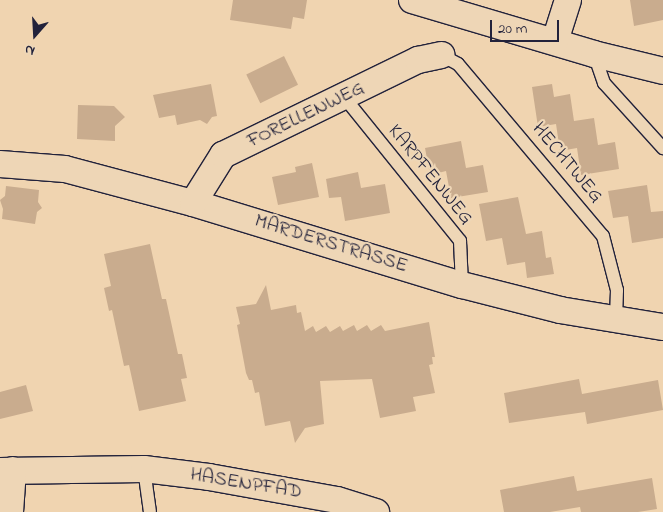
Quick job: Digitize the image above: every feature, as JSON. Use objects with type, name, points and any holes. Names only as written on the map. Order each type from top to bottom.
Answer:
[{"type":"street","points":[[412,0],[594,54],[663,71]]},
{"type":"street","points":[[555,41],[568,0]]},
{"type":"street","name":"FORELLENWEG","points":[[193,203],[223,155],[418,60],[441,56]]},
{"type":"street","name":"MARDERSTRASSE","points":[[0,164],[65,169],[193,203],[462,285],[560,310],[616,321],[663,327]]},
{"type":"street","name":"HASENPFAD","points":[[6,471],[144,469],[209,477],[337,500],[376,512]]},
{"type":"street","points":[[6,471],[10,512]]},
{"type":"lane","points":[[594,54],[604,83],[663,148]]},
{"type":"lane","name":"HECHTWEG","points":[[441,56],[458,64],[603,236],[617,290],[616,321]]},
{"type":"lane","name":"KARPFENWEG","points":[[344,97],[460,241],[462,285]]},
{"type":"lane","points":[[144,469],[150,512]]},
{"type":"building","points":[[233,0],[307,0],[304,19],[293,17],[291,29],[230,20]]},
{"type":"building","points":[[630,0],[663,0],[663,20],[634,26]]},
{"type":"building","points":[[284,56],[298,85],[260,103],[246,74]]},
{"type":"building","points":[[211,84],[217,116],[212,117],[207,124],[200,120],[177,125],[175,115],[159,118],[153,95]]},
{"type":"building","points":[[552,84],[554,97],[570,94],[574,121],[594,118],[598,145],[615,142],[619,169],[581,175],[577,148],[560,151],[556,124],[538,127],[532,87]]},
{"type":"building","points":[[78,105],[114,106],[125,117],[115,126],[115,141],[77,139]]},
{"type":"building","points":[[461,141],[466,168],[483,165],[488,192],[451,198],[446,171],[430,175],[425,148]]},
{"type":"building","points":[[312,163],[319,197],[278,205],[272,177],[296,172],[295,167]]},
{"type":"building","points":[[358,172],[361,188],[385,184],[390,213],[345,221],[341,197],[329,198],[326,179]]},
{"type":"building","points":[[647,185],[651,212],[663,211],[663,238],[632,243],[628,216],[613,218],[608,191]]},
{"type":"building","points":[[6,186],[39,190],[38,202],[42,208],[37,212],[35,224],[2,219],[3,209],[0,200],[5,196]]},
{"type":"building","points":[[518,197],[526,234],[542,231],[546,258],[551,257],[554,274],[527,278],[525,262],[507,265],[502,238],[486,241],[479,204]]},
{"type":"building","points":[[150,244],[162,299],[166,299],[178,354],[182,354],[187,378],[181,379],[186,401],[139,411],[129,365],[124,366],[112,310],[109,311],[104,288],[111,286],[104,254]]},
{"type":"building","points":[[266,285],[271,310],[296,305],[297,313],[301,312],[305,331],[313,326],[316,332],[326,326],[330,332],[340,326],[343,331],[354,325],[357,331],[367,325],[371,331],[381,325],[385,331],[429,322],[435,357],[432,357],[433,364],[429,365],[435,393],[413,397],[416,411],[380,418],[372,379],[320,381],[324,424],[305,428],[295,443],[290,421],[265,426],[259,392],[255,393],[252,380],[249,380],[246,373],[237,325],[240,324],[236,307],[256,304]]},
{"type":"building","points":[[579,379],[582,394],[658,380],[663,410],[587,424],[585,412],[509,423],[504,393]]},
{"type":"building","points":[[26,385],[33,411],[0,419],[0,392]]},
{"type":"building","points":[[574,476],[577,491],[652,478],[657,509],[638,512],[581,512],[580,507],[550,512],[504,512],[500,490]]}]
